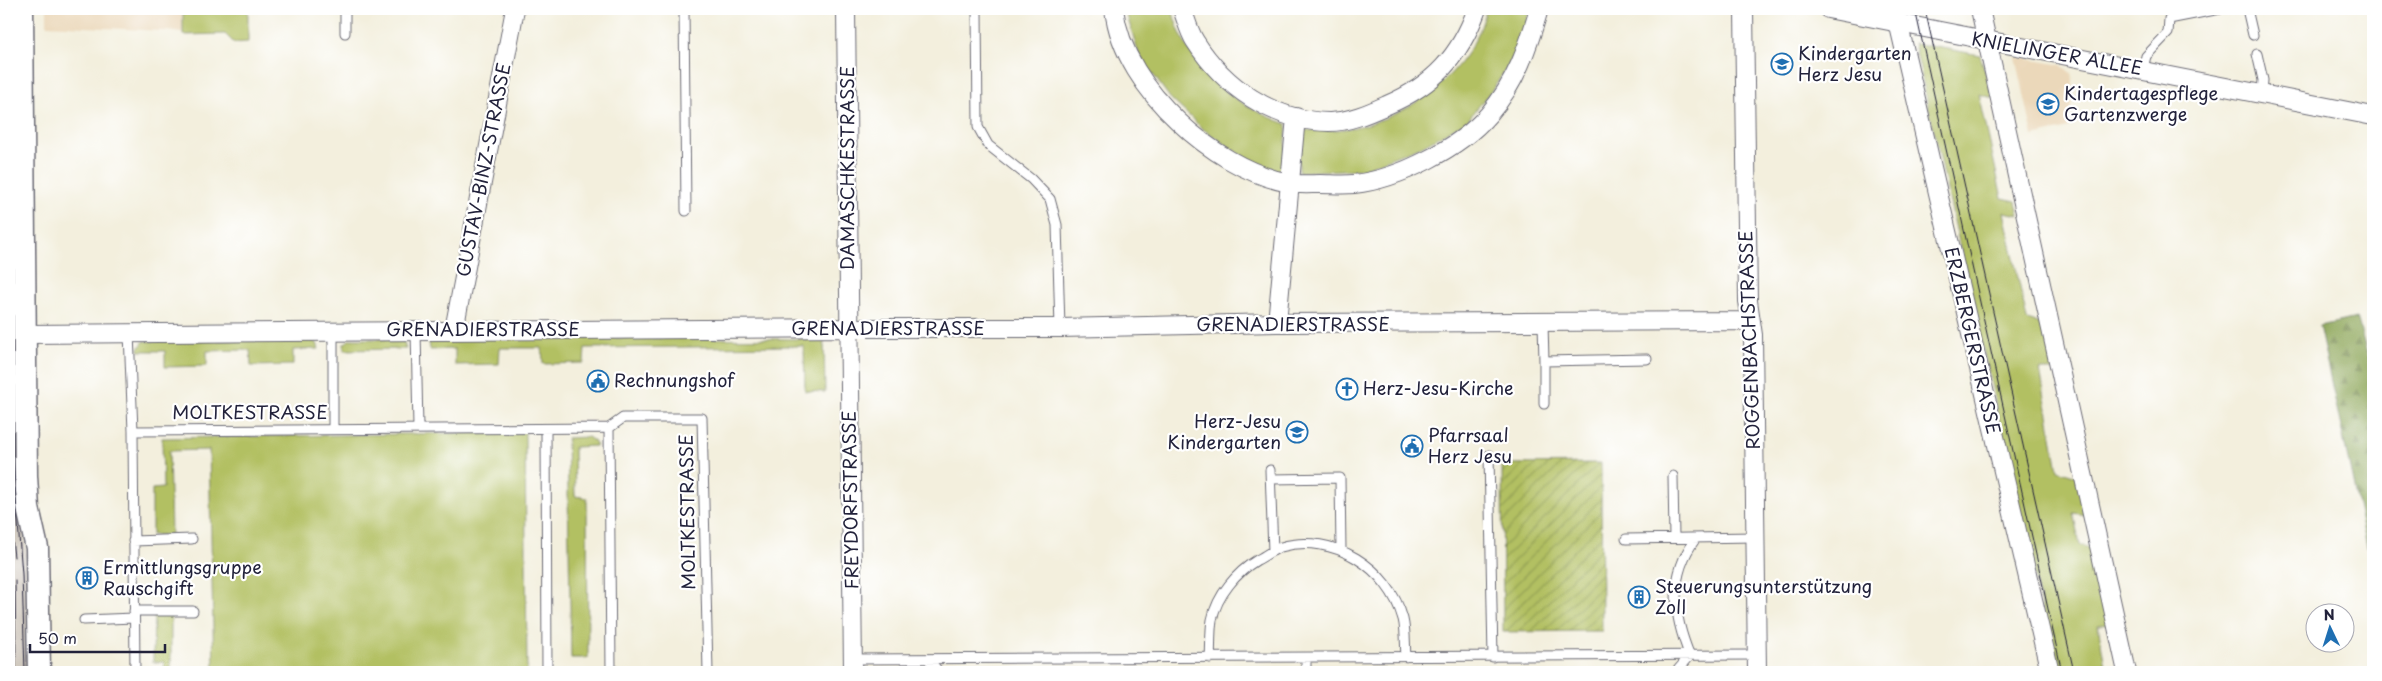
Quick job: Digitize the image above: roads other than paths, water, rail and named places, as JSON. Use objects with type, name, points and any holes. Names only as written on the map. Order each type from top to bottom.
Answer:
[{"type":"street","points":[[22,9],[26,476],[28,508],[36,548],[39,672]]},
{"type":"street","name":"GUSTAV-BINZ-STRASSE","points":[[454,330],[515,9]]},
{"type":"street","name":"DAMASCHKESTRASSE","points":[[846,9],[849,328]]},
{"type":"street","points":[[1114,9],[1131,63],[1162,106],[1196,139],[1243,167],[1290,184],[1354,184],[1407,170],[1449,147],[1488,114],[1506,90],[1526,53],[1539,9]]},
{"type":"street","points":[[1182,9],[1194,40],[1226,80],[1258,103],[1296,118],[1330,122],[1360,117],[1397,101],[1426,84],[1450,61],[1468,33],[1477,9]]},
{"type":"street","name":"ROGGENBACHSTRASSE","points":[[1744,9],[1748,302],[1751,321],[1757,664]]},
{"type":"street","name":"KNIELINGER ALLEE","points":[[1828,9],[1897,16],[1987,41],[2143,69],[2373,116]]},
{"type":"street","points":[[1980,9],[2127,672]]},
{"type":"street","name":"ERZBERGERSTRASSE","points":[[1897,16],[2050,672]]},
{"type":"street","points":[[1276,323],[1296,118]]},
{"type":"street","name":"GRENADIERSTRASSE","points":[[24,334],[454,330],[1060,328],[1276,323],[1751,321]]},
{"type":"street","name":"FREYDORFSTRASSE","points":[[849,328],[853,666]]},
{"type":"lane","points":[[345,9],[345,32]]},
{"type":"lane","points":[[684,9],[686,211]]},
{"type":"lane","points":[[977,9],[978,127],[988,145],[1032,179],[1050,199],[1057,226],[1060,328]]},
{"type":"lane","points":[[2143,69],[2146,56],[2168,33],[2169,19],[2220,9]]},
{"type":"lane","points":[[2247,9],[2253,34]]},
{"type":"lane","points":[[2257,54],[2263,80],[2262,94]]},
{"type":"lane","points":[[1544,323],[1544,404]]},
{"type":"lane","points":[[332,331],[333,429]]},
{"type":"lane","points":[[416,331],[418,428]]},
{"type":"lane","points":[[129,333],[133,431],[135,672]]},
{"type":"lane","points":[[1544,361],[1647,359]]},
{"type":"lane","name":"MOLTKESTRASSE","points":[[133,431],[418,428],[546,430],[609,428],[623,418],[702,418],[708,672]]},
{"type":"lane","points":[[609,428],[611,672]]},
{"type":"lane","points":[[546,430],[547,672]]},
{"type":"lane","points":[[1489,455],[1493,657]]},
{"type":"lane","points":[[1273,551],[1270,475],[1340,478],[1341,550]]},
{"type":"lane","points":[[1673,476],[1674,538]]},
{"type":"lane","points":[[1626,538],[1755,537]]},
{"type":"lane","points":[[1690,656],[1678,622],[1676,602],[1680,568],[1696,538]]},
{"type":"lane","points":[[133,541],[192,539]]},
{"type":"lane","points":[[1210,658],[1212,618],[1226,588],[1249,565],[1280,547],[1303,545],[1341,550],[1369,567],[1390,591],[1403,620],[1406,657]]},
{"type":"lane","points":[[84,620],[193,611]]},
{"type":"lane","points":[[853,666],[928,659],[1690,656],[1757,664]]},
{"type":"lane","points":[[1676,672],[1690,656]]},
{"type":"lane","points":[[1306,658],[1306,672]]},
{"type":"lane","points":[[928,659],[939,672]]},
{"type":"tram line","points":[[1915,9],[2062,672]]},
{"type":"tram line","points":[[1925,9],[2074,672]]},
{"type":"tram line","points":[[9,42],[13,460],[22,574],[25,672]]},
{"type":"tram line","points":[[9,510],[14,557]]},
{"type":"tram line","points":[[15,580],[16,672]]},
{"type":"place","name":"Kindergarten Herz Jesu","points":[[1782,64]]},
{"type":"place","name":"Kindertagespflege Gartenzwerge","points":[[2048,104]]},
{"type":"place","name":"Rechnungshof","points":[[598,381]]},
{"type":"place","name":"Herz-Jesu-Kirche","points":[[1347,389]]},
{"type":"place","name":"Herz-Jesu Kindergarten","points":[[1297,432]]},
{"type":"place","name":"Pfarrsaal Herz Jesu","points":[[1412,446]]},
{"type":"place","name":"Ermittlungsgruppe Rauschgift","points":[[87,578]]},
{"type":"place","name":"Steuerungsunterstützung Zoll","points":[[1639,597]]}]
